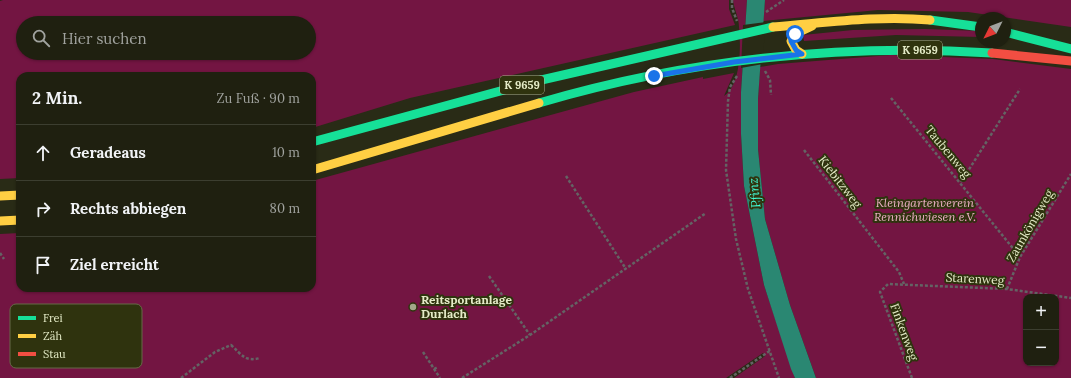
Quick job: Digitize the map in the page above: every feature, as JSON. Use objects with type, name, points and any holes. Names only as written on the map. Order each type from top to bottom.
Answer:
[{"type":"main road","name":"K 9659","points":[[316,141],[537,81],[734,34],[770,27],[865,19],[912,18],[975,26]]},
{"type":"main road","points":[[802,54],[793,46],[791,41],[793,36],[819,23]]},
{"type":"main road","points":[[1011,34],[1071,49]]},
{"type":"main road","name":"K 9659","points":[[316,169],[581,91],[654,76],[769,57],[864,50],[922,50],[1009,54],[1071,62]]},
{"type":"main road","points":[[0,196],[16,195]]},
{"type":"main road","points":[[0,221],[16,220]]},
{"type":"path","points":[[732,0],[732,8],[738,24]]},
{"type":"path","points":[[765,17],[766,13],[784,0]]},
{"type":"path","points":[[763,67],[770,80],[771,95]]},
{"type":"path","points":[[738,75],[730,87],[729,94],[726,170],[736,239],[748,289],[771,350],[779,378]]},
{"type":"path","points":[[961,182],[1020,89]]},
{"type":"path","name":"Taubenweg","points":[[891,98],[961,182],[1020,257]]},
{"type":"path","name":"Kiebitzweg","points":[[804,150],[899,272],[904,284]]},
{"type":"path","name":"Zaunkönigweg","points":[[1007,289],[1020,257],[1071,174]]},
{"type":"path","points":[[566,176],[626,269]]},
{"type":"path","points":[[462,378],[530,335],[706,213]]},
{"type":"path","points":[[0,253],[4,259]]},
{"type":"path","points":[[489,276],[530,335]]},
{"type":"path","name":"Starenweg","points":[[880,292],[888,284],[904,284],[1007,289],[1071,298]]},
{"type":"path","name":"Finkenweg","points":[[880,292],[912,378]]},
{"type":"path","points":[[181,378],[215,352],[231,345],[247,360],[260,358]]},
{"type":"path","points":[[730,378],[771,350]]},
{"type":"path","points":[[424,352],[440,378]]},
{"type":"path","points":[[434,369],[438,367]]},
{"type":"green space","points":[[3,0],[729,0],[729,9],[735,25],[410,98],[316,127],[316,72],[16,72],[16,178],[0,179],[0,1]]},
{"type":"green space","points":[[733,0],[747,0],[741,92],[741,134],[744,186],[764,285],[795,378],[734,378],[765,356],[763,353],[726,378],[0,378],[0,234],[16,233],[16,292],[316,292],[316,180],[634,92],[703,77],[703,79],[734,73],[724,96],[730,91],[737,74],[740,54],[739,24]]},
{"type":"green space","points":[[765,0],[1071,0],[1071,27],[1011,18],[1011,12],[975,13],[878,10],[763,21]]},
{"type":"green space","points":[[925,29],[975,31],[975,37],[896,35],[804,41],[803,35],[853,30]]},
{"type":"green space","name":"Kleingartenverein Rennichwiesen e.V.","points":[[891,55],[993,59],[1071,69],[1071,378],[816,378],[790,305],[765,219],[758,149],[758,99],[760,67],[778,64]]},
{"type":"water","name":"Pfinz","points":[[747,0],[765,0],[758,99],[758,149],[765,219],[790,305],[816,378],[795,378],[791,369],[764,285],[744,186],[741,134],[741,92]]},
{"type":"pier","points":[[765,22],[763,64],[741,68],[743,25]]},
{"type":"traffic: fast","points":[[930,20],[975,26]]},
{"type":"traffic: fast","points":[[316,141],[537,81],[773,27]]},
{"type":"traffic: fast","points":[[1011,34],[1071,49]]},
{"type":"traffic: fast","points":[[539,103],[594,88],[650,76],[763,58],[820,53],[878,51],[992,53]]},
{"type":"traffic: slow","points":[[773,27],[891,18],[930,20]]},
{"type":"traffic: slow","points":[[802,54],[796,50],[791,41],[795,34],[812,26]]},
{"type":"traffic: slow","points":[[316,169],[539,103]]},
{"type":"traffic: slow","points":[[0,196],[16,195]]},
{"type":"traffic: slow","points":[[0,221],[16,220]]},
{"type":"traffic: jam","points":[[992,53],[1071,61]]},
{"type":"place","name":"Reitsportanlage Durlach","points":[[413,307]]},
{"type":"route","points":[[654,76],[734,62],[802,54],[796,50],[791,41],[795,34]]}]
